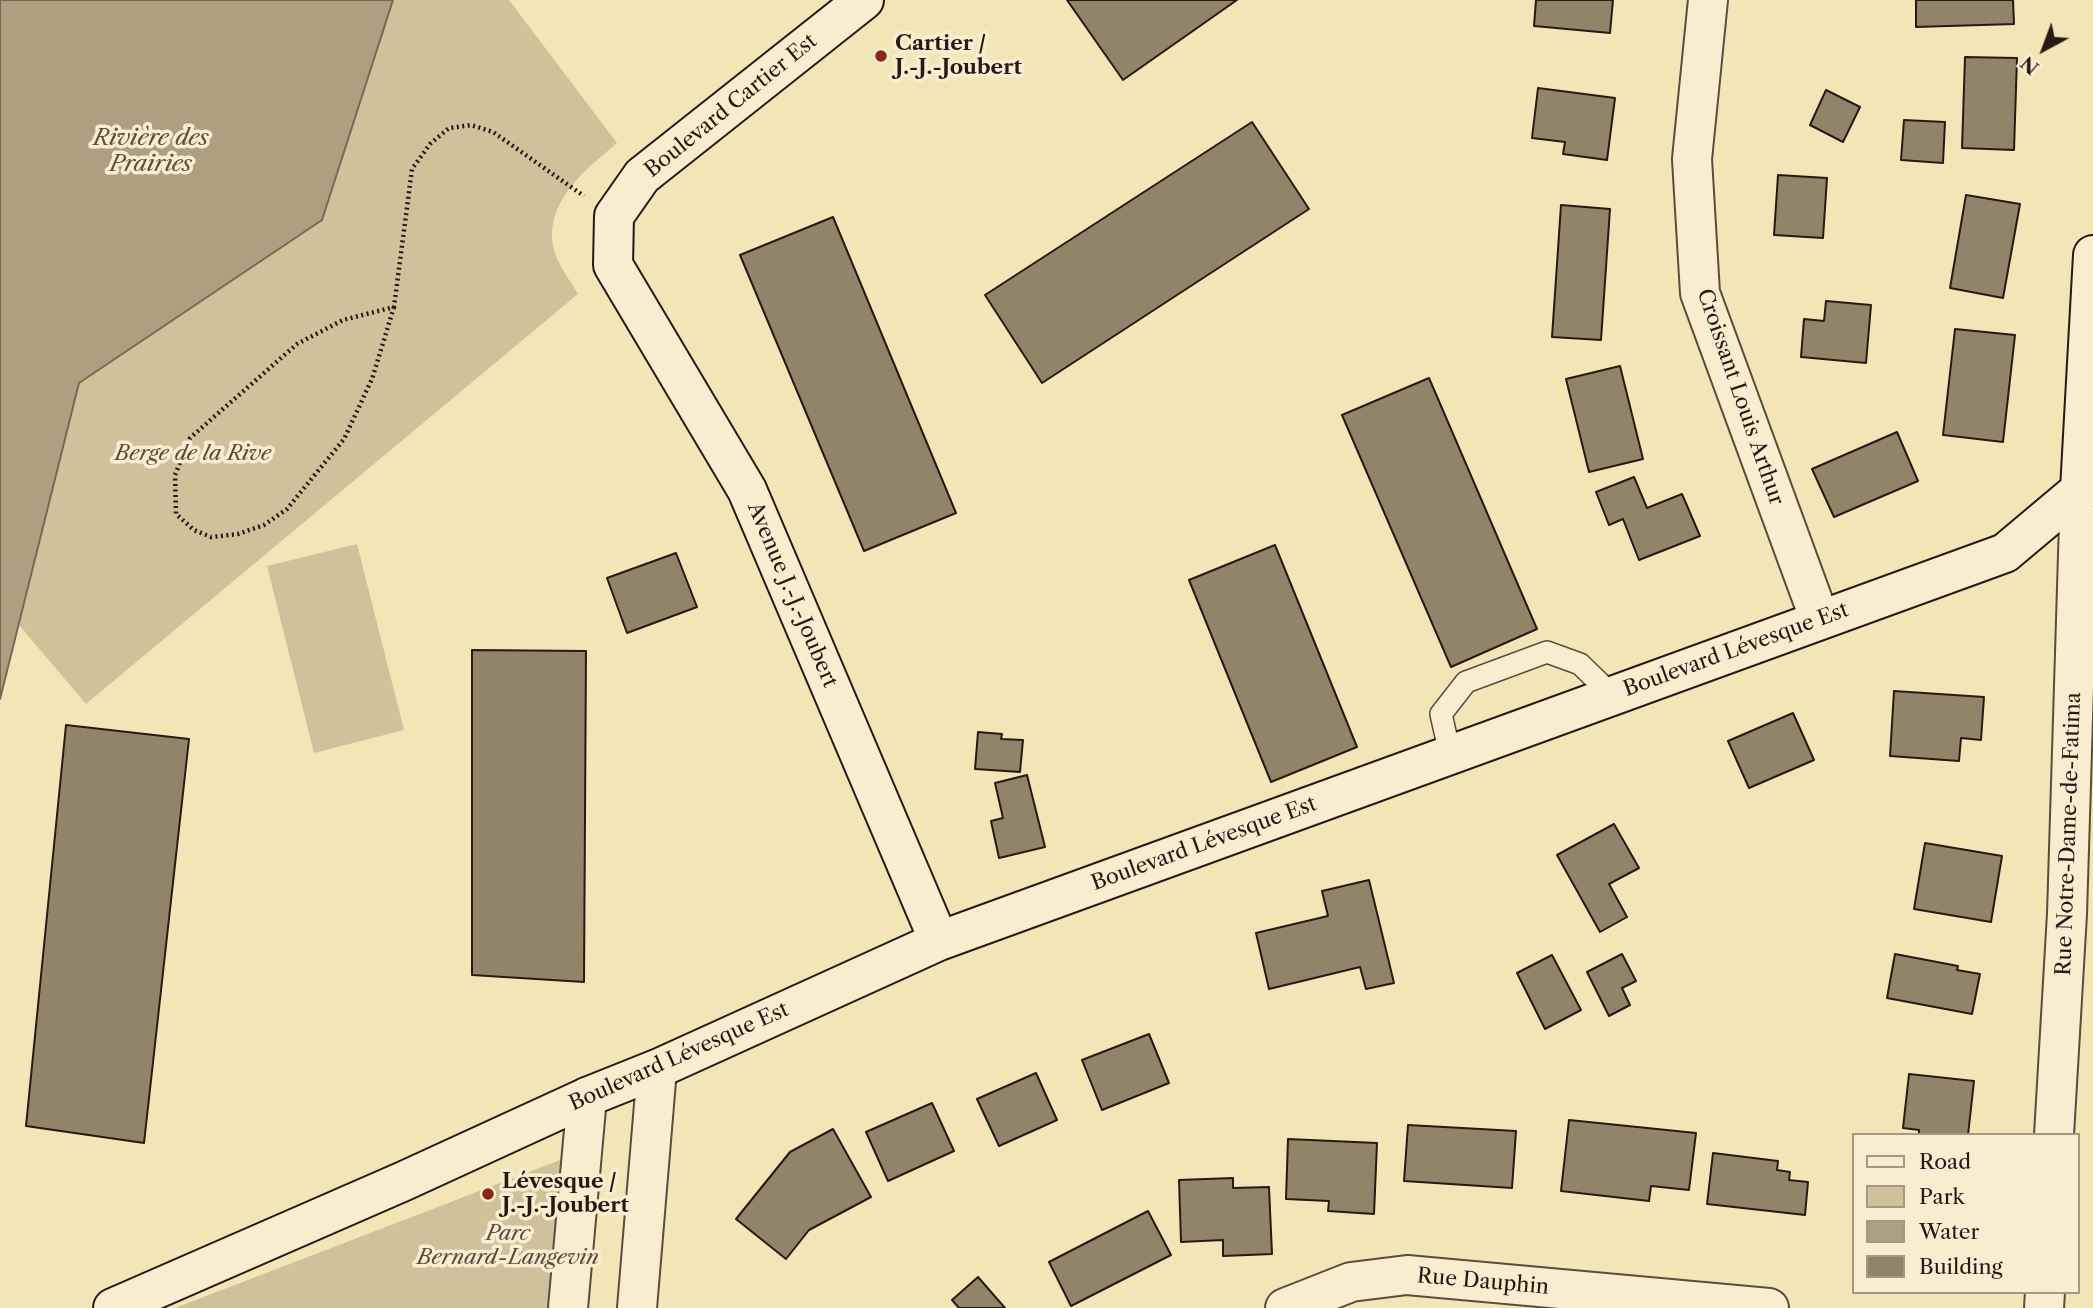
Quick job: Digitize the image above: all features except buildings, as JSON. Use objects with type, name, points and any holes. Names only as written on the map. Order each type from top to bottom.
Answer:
[{"type":"street","name":"Boulevard Cartier Est","points":[[614,216],[642,176],[864,0]]},
{"type":"street","name":"Croissant Louis Arthur","points":[[1708,0],[1692,159],[1700,293],[1819,620]]},
{"type":"street","name":"Avenue J.-J.-Joubert","points":[[614,216],[612,265],[747,490],[939,941]]},
{"type":"street","points":[[2087,488],[2093,255]]},
{"type":"street","name":"Boulevard Lévesque Est","points":[[113,1308],[404,1181],[587,1097],[657,1069],[939,941],[2005,553],[2087,488]]},
{"type":"street","name":"Rue Notre-Dame-de-Fatima","points":[[2054,1133],[2080,912],[2087,488]]},
{"type":"street","points":[[636,1308],[657,1069]]},
{"type":"street","points":[[568,1308],[587,1097]]},
{"type":"street","name":"Rue Dauphin","points":[[1285,1308],[1351,1282],[1407,1275],[1769,1308]]},
{"type":"lane","points":[[1450,754],[1441,715],[1466,682],[1546,652],[1580,664],[1612,695]]},
{"type":"path","points":[[394,307],[343,320],[297,344],[190,438],[175,475],[176,514],[194,530],[211,537],[238,534],[264,525],[287,509],[344,439],[372,379],[394,307],[412,169],[430,144],[449,128],[471,125],[493,132],[614,216]]},
{"type":"green space","name":"Berge de la Rive","points":[[393,0],[509,0],[617,143],[578,178],[559,206],[554,221],[552,238],[556,256],[578,294],[86,704],[19,625],[79,383],[322,220]]},
{"type":"green space","points":[[357,544],[404,730],[314,753],[267,566]]},
{"type":"green space","name":"Parc Bernard-Langevin","points":[[581,1152],[562,1308],[175,1308]]},
{"type":"water","name":"Rivière des Prairies","points":[[0,0],[393,0],[322,220],[79,383],[0,699]]},
{"type":"place","name":"Cartier / J.-J.-Joubert","points":[[881,56]]},
{"type":"place","name":"Lévesque / J.-J.-Joubert","points":[[488,1194]]}]
